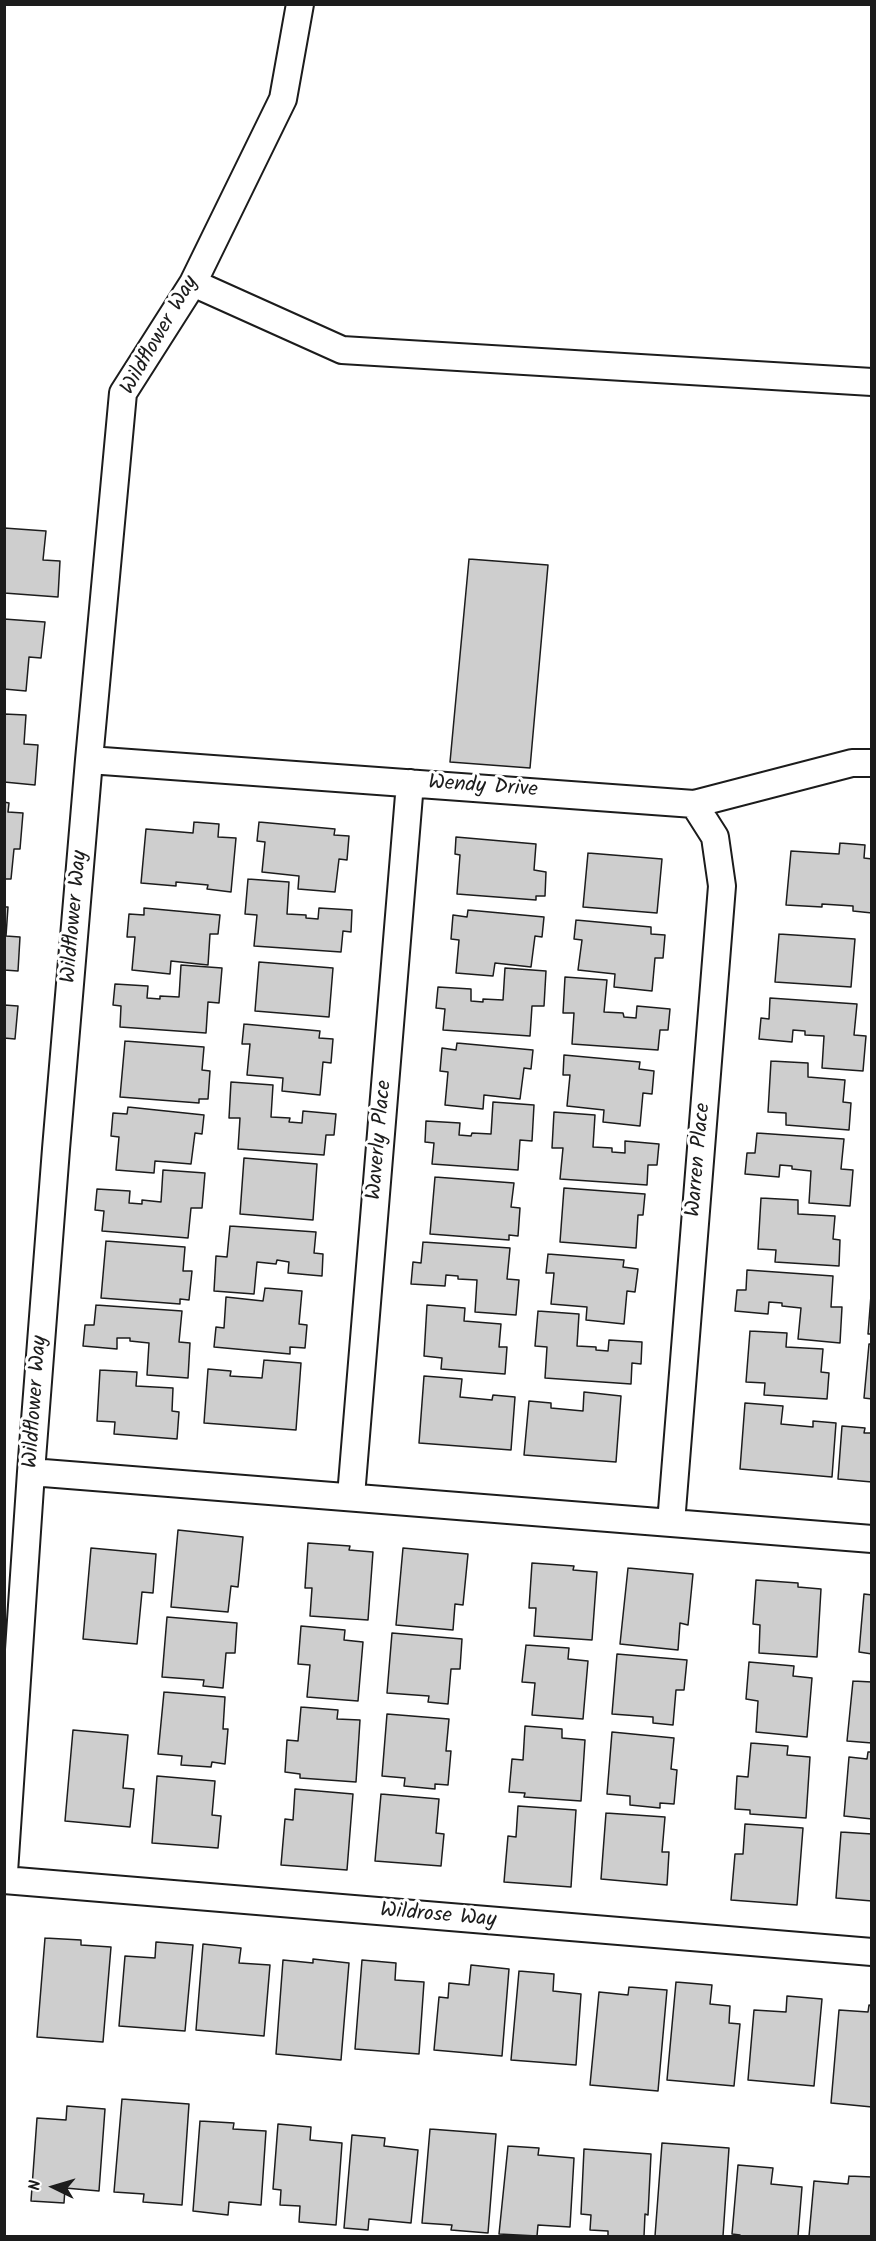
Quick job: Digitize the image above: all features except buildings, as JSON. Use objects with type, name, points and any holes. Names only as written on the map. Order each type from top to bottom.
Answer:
[{"type":"street","name":"Wildflower Way","points":[[4,1872],[31,1472],[89,760],[123,393],[193,283],[283,99],[300,4]]},
{"type":"street","points":[[193,283],[342,350],[872,382]]},
{"type":"street","name":"Wendy Drive","points":[[89,760],[694,804],[852,763],[872,763]]},
{"type":"street","name":"Waverly Place","points":[[351,1496],[410,783]]},
{"type":"street","name":"Warren Place","points":[[671,1523],[722,886],[715,837],[694,804]]},
{"type":"street","points":[[31,1472],[872,1539]]},
{"type":"street","name":"Wildrose Way","points":[[4,1880],[872,1952]]}]
